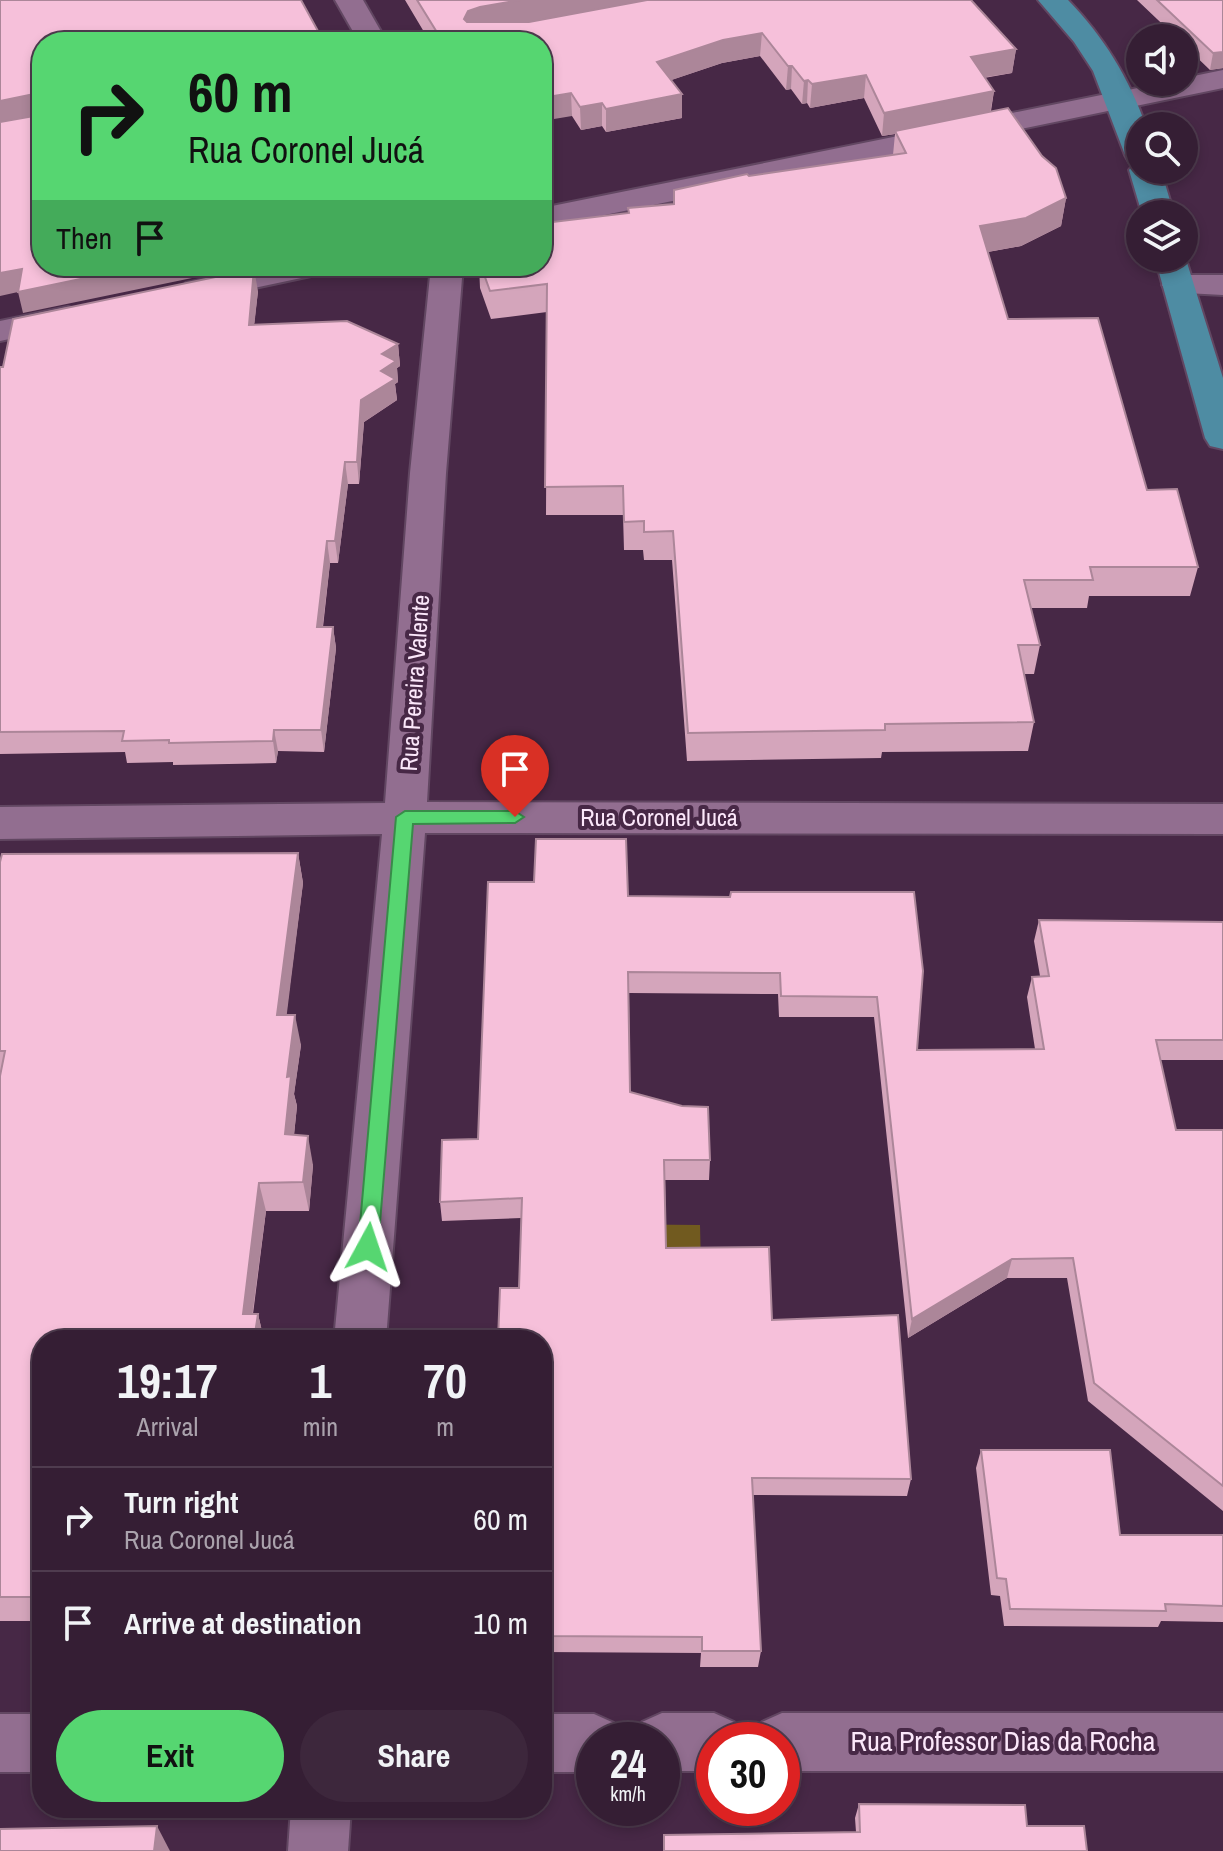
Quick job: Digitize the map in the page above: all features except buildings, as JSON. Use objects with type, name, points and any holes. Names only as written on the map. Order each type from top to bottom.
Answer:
[{"type":"main road","points":[[1052,0],[1094,45],[1111,71],[1126,114]]},
{"type":"main road","points":[[1175,272],[1223,438]]},
{"type":"street","points":[[349,0],[367,32]]},
{"type":"street","points":[[552,216],[1223,79]]},
{"type":"street","points":[[1175,272],[1223,285]]},
{"type":"street","points":[[172,295],[264,276]]},
{"type":"street","name":"Rua Pereira Valente","points":[[361,1330],[405,817],[428,473],[446,276]]},
{"type":"street","points":[[0,331],[94,311]]},
{"type":"street","name":"Rua Coronel Jucá","points":[[0,823],[405,817],[1223,819]]},
{"type":"street","name":"Rua Professor Dias da Rocha","points":[[800,1742],[1223,1742]]},
{"type":"street","points":[[0,1743],[32,1743]]},
{"type":"street","points":[[552,1743],[576,1743]]},
{"type":"street","points":[[318,1851],[320,1818]]},
{"type":"shaded area","points":[[593,1224],[700,1225],[701,1267]]},
{"type":"route","points":[[368,1247],[405,817],[515,817]]}]
